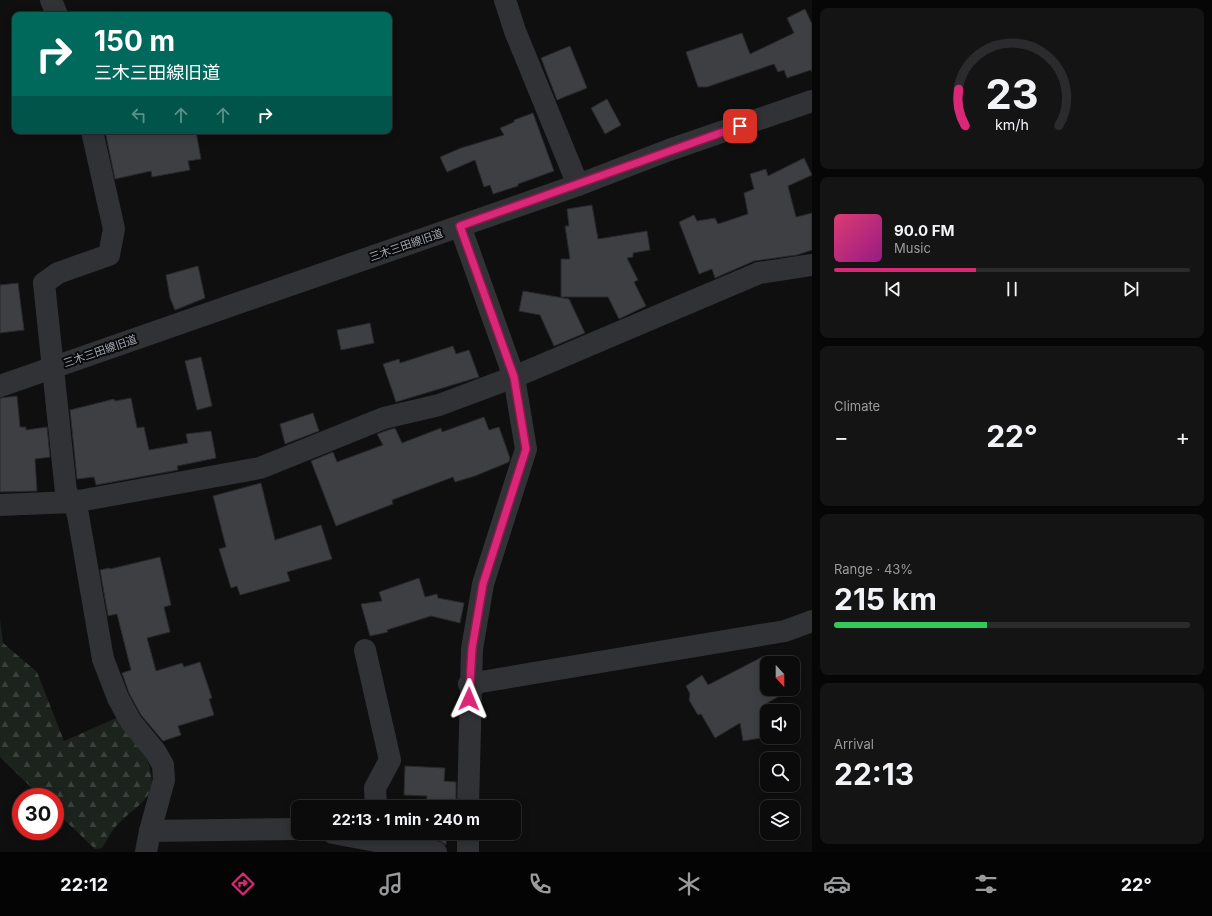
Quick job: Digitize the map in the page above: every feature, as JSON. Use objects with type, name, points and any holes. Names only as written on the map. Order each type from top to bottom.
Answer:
[{"type":"street","points":[[51,0],[56,12]]},
{"type":"street","points":[[505,0],[515,31],[578,185]]},
{"type":"street","name":"三木三田線旧道","points":[[0,386],[578,185],[668,150],[812,101]]},
{"type":"street","points":[[93,134],[114,229],[109,255],[58,274],[44,283],[66,492],[73,502],[78,515],[103,659],[118,698],[131,722],[155,751],[163,765],[164,780],[150,830],[146,852]]},
{"type":"street","points":[[460,226],[514,377],[526,449],[483,584],[472,649],[469,684],[468,800]]},
{"type":"street","points":[[0,505],[73,502],[260,468],[384,418],[439,405],[514,377],[759,273],[812,265]]},
{"type":"street","points":[[469,684],[784,631],[812,621]]},
{"type":"street","points":[[365,650],[390,760],[375,788],[376,800]]},
{"type":"street","points":[[150,830],[291,829]]},
{"type":"street","points":[[388,840],[436,852]]},
{"type":"street","points":[[468,840],[468,852]]},
{"type":"green space","points":[[0,620],[3,643],[37,672],[64,741],[121,716],[140,744],[146,756],[152,778],[151,789],[143,802],[115,827],[102,848],[95,849],[64,820],[64,788],[32,788],[0,757]]},
{"type":"building","points":[[805,9],[812,24],[812,72],[811,70],[787,78],[784,70],[778,72],[774,64],[707,87],[698,87],[686,52],[742,33],[750,54],[794,33],[787,18]]},
{"type":"building","points":[[570,46],[587,88],[557,100],[541,58]]},
{"type":"building","points":[[607,99],[621,125],[605,134],[591,108]]},
{"type":"building","points":[[533,113],[554,171],[518,184],[518,186],[493,194],[490,185],[484,187],[475,160],[447,172],[440,157],[461,148],[504,135],[500,128],[514,122],[514,120]]},
{"type":"building","points":[[106,134],[197,134],[201,159],[188,161],[190,170],[152,177],[151,171],[115,179]]},
{"type":"building","points":[[804,158],[812,175],[788,186],[796,217],[812,213],[812,250],[797,255],[754,261],[715,278],[712,269],[699,274],[679,222],[694,215],[697,221],[715,218],[718,224],[748,214],[744,193],[754,189],[750,174],[766,169],[768,176]]},
{"type":"building","points":[[592,205],[598,239],[647,231],[650,250],[633,253],[633,257],[627,258],[638,280],[634,282],[646,306],[619,319],[608,297],[561,297],[561,259],[570,259],[565,226],[569,226],[567,209]]},
{"type":"building","points":[[198,266],[205,298],[175,310],[170,298],[166,275]]},
{"type":"building","points":[[18,283],[24,330],[0,333],[0,285]]},
{"type":"building","points":[[523,291],[569,299],[585,333],[554,346],[540,315],[519,311]]},
{"type":"building","points":[[370,323],[374,343],[341,350],[337,330]]},
{"type":"building","points":[[453,346],[456,354],[469,350],[479,377],[396,402],[383,364],[399,359],[400,363]]},
{"type":"building","points":[[201,357],[212,406],[197,410],[185,361]]},
{"type":"building","points":[[17,396],[20,427],[26,427],[26,430],[47,427],[50,457],[35,459],[37,491],[0,492],[0,398]]},
{"type":"building","points":[[131,398],[137,428],[144,427],[149,450],[188,443],[186,434],[211,431],[216,458],[177,466],[178,470],[96,485],[94,477],[77,479],[70,410],[114,399],[115,401]]},
{"type":"building","points":[[313,413],[319,431],[285,444],[280,424]]},
{"type":"building","points":[[484,417],[489,430],[499,427],[510,458],[509,462],[475,476],[455,482],[453,477],[392,500],[393,504],[336,526],[311,461],[333,452],[337,462],[383,445],[377,434],[395,428],[402,443],[441,428],[442,432]]},
{"type":"building","points":[[261,483],[275,540],[321,525],[332,559],[287,572],[290,581],[240,595],[237,586],[231,588],[219,549],[226,547],[213,496]]},
{"type":"building","points":[[160,557],[171,605],[164,607],[170,632],[147,638],[156,671],[182,663],[184,667],[200,662],[212,698],[209,699],[214,715],[178,726],[181,735],[163,741],[141,715],[129,693],[122,673],[131,670],[117,614],[108,616],[100,570]]},
{"type":"building","points":[[419,578],[425,597],[437,594],[438,598],[464,603],[460,623],[431,616],[387,630],[388,632],[370,636],[361,604],[382,601],[379,592]]},
{"type":"building","points":[[760,658],[760,696],[779,696],[767,704],[760,704],[760,738],[743,741],[740,723],[715,738],[701,714],[698,715],[689,700],[690,694],[686,686],[702,675],[708,685]]},
{"type":"building","points":[[405,766],[445,768],[444,781],[456,782],[456,800],[427,800],[427,796],[404,795]]},
{"type":"building","points":[[439,840],[446,840],[446,845]]},
{"type":"route","points":[[469,699],[472,649],[483,584],[526,449],[514,377],[460,226],[578,185],[668,150],[740,126]]}]
